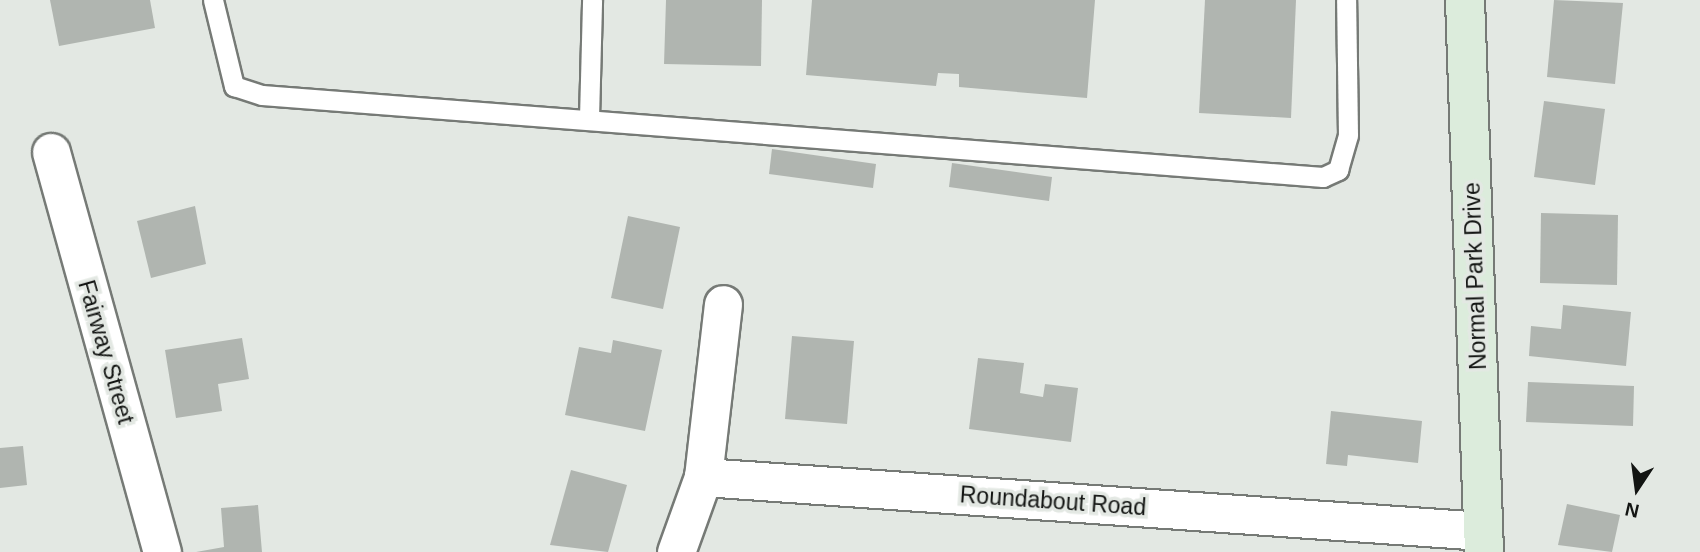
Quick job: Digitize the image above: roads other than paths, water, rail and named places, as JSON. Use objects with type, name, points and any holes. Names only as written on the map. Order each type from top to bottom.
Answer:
[{"type":"street","name":"Normal Park Drive","points":[[1465,0],[1484,541]]},
{"type":"street","name":"Fairway Street","points":[[51,152],[162,552]]},
{"type":"street","points":[[676,552],[703,477],[723,304]]},
{"type":"street","name":"Roundabout Road","points":[[703,477],[1484,541]]},
{"type":"lane","points":[[213,0],[234,86],[262,95],[589,118],[1323,177],[1338,170],[1348,135],[1346,0]]},
{"type":"lane","points":[[589,118],[592,0]]}]
